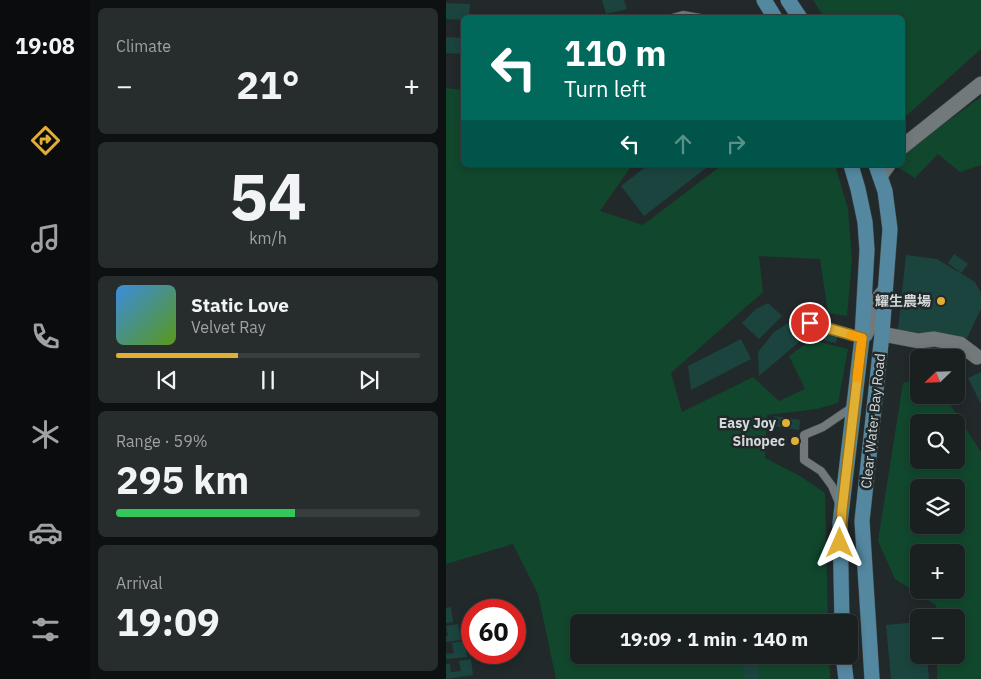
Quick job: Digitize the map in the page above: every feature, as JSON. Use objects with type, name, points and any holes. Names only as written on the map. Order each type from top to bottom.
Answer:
[{"type":"main road","points":[[764,0],[773,15]]},
{"type":"main road","name":"Clear Water Bay Road","points":[[842,614],[840,523],[862,338],[867,235],[858,188],[852,167]]},
{"type":"main road","name":"Clear Water Bay Road","points":[[872,679],[862,521],[882,334],[890,229],[882,169]]},
{"type":"main road","points":[[844,664],[846,679]]},
{"type":"street","points":[[905,145],[981,84]]},
{"type":"street","points":[[882,334],[919,341],[934,339],[960,344],[977,357]]},
{"type":"lane","points":[[810,323],[862,338],[868,337],[870,334],[872,301],[878,292],[886,286]]},
{"type":"lane","points":[[842,510],[832,486],[820,471],[804,460],[803,438],[807,433],[823,426],[854,406]]},
{"type":"green space","points":[[813,0],[981,0],[981,49],[905,117],[905,15],[823,15]]},
{"type":"green space","points":[[446,88],[461,90],[461,167],[631,167],[600,211],[643,225],[719,167],[836,167],[848,209],[852,260],[847,316],[828,313],[820,259],[759,256],[763,292],[671,373],[682,412],[753,377],[779,401],[805,389],[789,356],[811,340],[848,349],[838,403],[817,409],[767,415],[765,458],[800,476],[825,493],[828,614],[570,614],[570,664],[829,664],[830,679],[556,679],[538,594],[513,544],[446,564]]},
{"type":"green space","points":[[981,97],[981,165],[960,172],[938,154],[915,178],[897,167],[905,167],[905,152]]},
{"type":"green space","points":[[910,381],[910,404],[950,404],[956,414],[910,414],[910,469],[965,469],[965,427],[981,452],[981,679],[937,679],[937,664],[965,664],[965,609],[936,609],[936,605],[927,599],[965,599],[965,544],[910,544],[910,589],[895,579],[878,541],[903,383]]},
{"type":"building","points":[[602,0],[624,0],[627,9],[606,14]]},
{"type":"building","points":[[446,3],[470,4],[469,15],[461,15],[461,20],[446,19]]},
{"type":"building","points":[[446,37],[461,38],[461,54],[446,53]]},
{"type":"building","points":[[645,167],[707,167],[644,216],[621,186]]},
{"type":"building","points":[[954,254],[968,264],[961,273],[948,263]]},
{"type":"building","name":"耀生農場","points":[[906,255],[937,259],[975,282],[981,293],[981,309],[967,338],[898,330]]},
{"type":"building","points":[[768,303],[782,316],[759,339],[742,323],[756,309]]},
{"type":"building","points":[[790,322],[838,334],[836,343],[806,336],[759,376],[758,352],[774,332]]},
{"type":"building","points":[[741,339],[751,359],[691,390],[688,366]]},
{"type":"building","points":[[981,372],[981,404],[968,378]]},
{"type":"building","name":"Easy Joy","points":[[774,416],[800,420],[799,430],[772,426]]},
{"type":"building","points":[[451,607],[453,622],[446,623],[446,608]]},
{"type":"building","points":[[910,623],[910,664],[928,664],[929,679],[891,679],[886,625]]},
{"type":"building","points":[[458,624],[461,640],[446,642],[446,636],[448,636],[446,626]]},
{"type":"building","points":[[461,642],[461,658],[446,659],[446,654],[454,653],[452,643]]},
{"type":"building","points":[[459,661],[461,661],[461,664],[472,664],[473,675],[446,679],[446,664],[450,664],[451,672],[461,671]]},
{"type":"building","points":[[743,664],[757,664],[759,679],[745,679]]},
{"type":"slow traffic","points":[[851,335],[862,338],[857,378]]},
{"type":"place","name":"耀生農場","points":[[941,301]]},
{"type":"place","name":"Easy Joy","points":[[786,423]]},
{"type":"place","name":"Sinopec","points":[[795,441]]},
{"type":"route","points":[[810,323],[862,338],[840,523],[840,543]]}]
